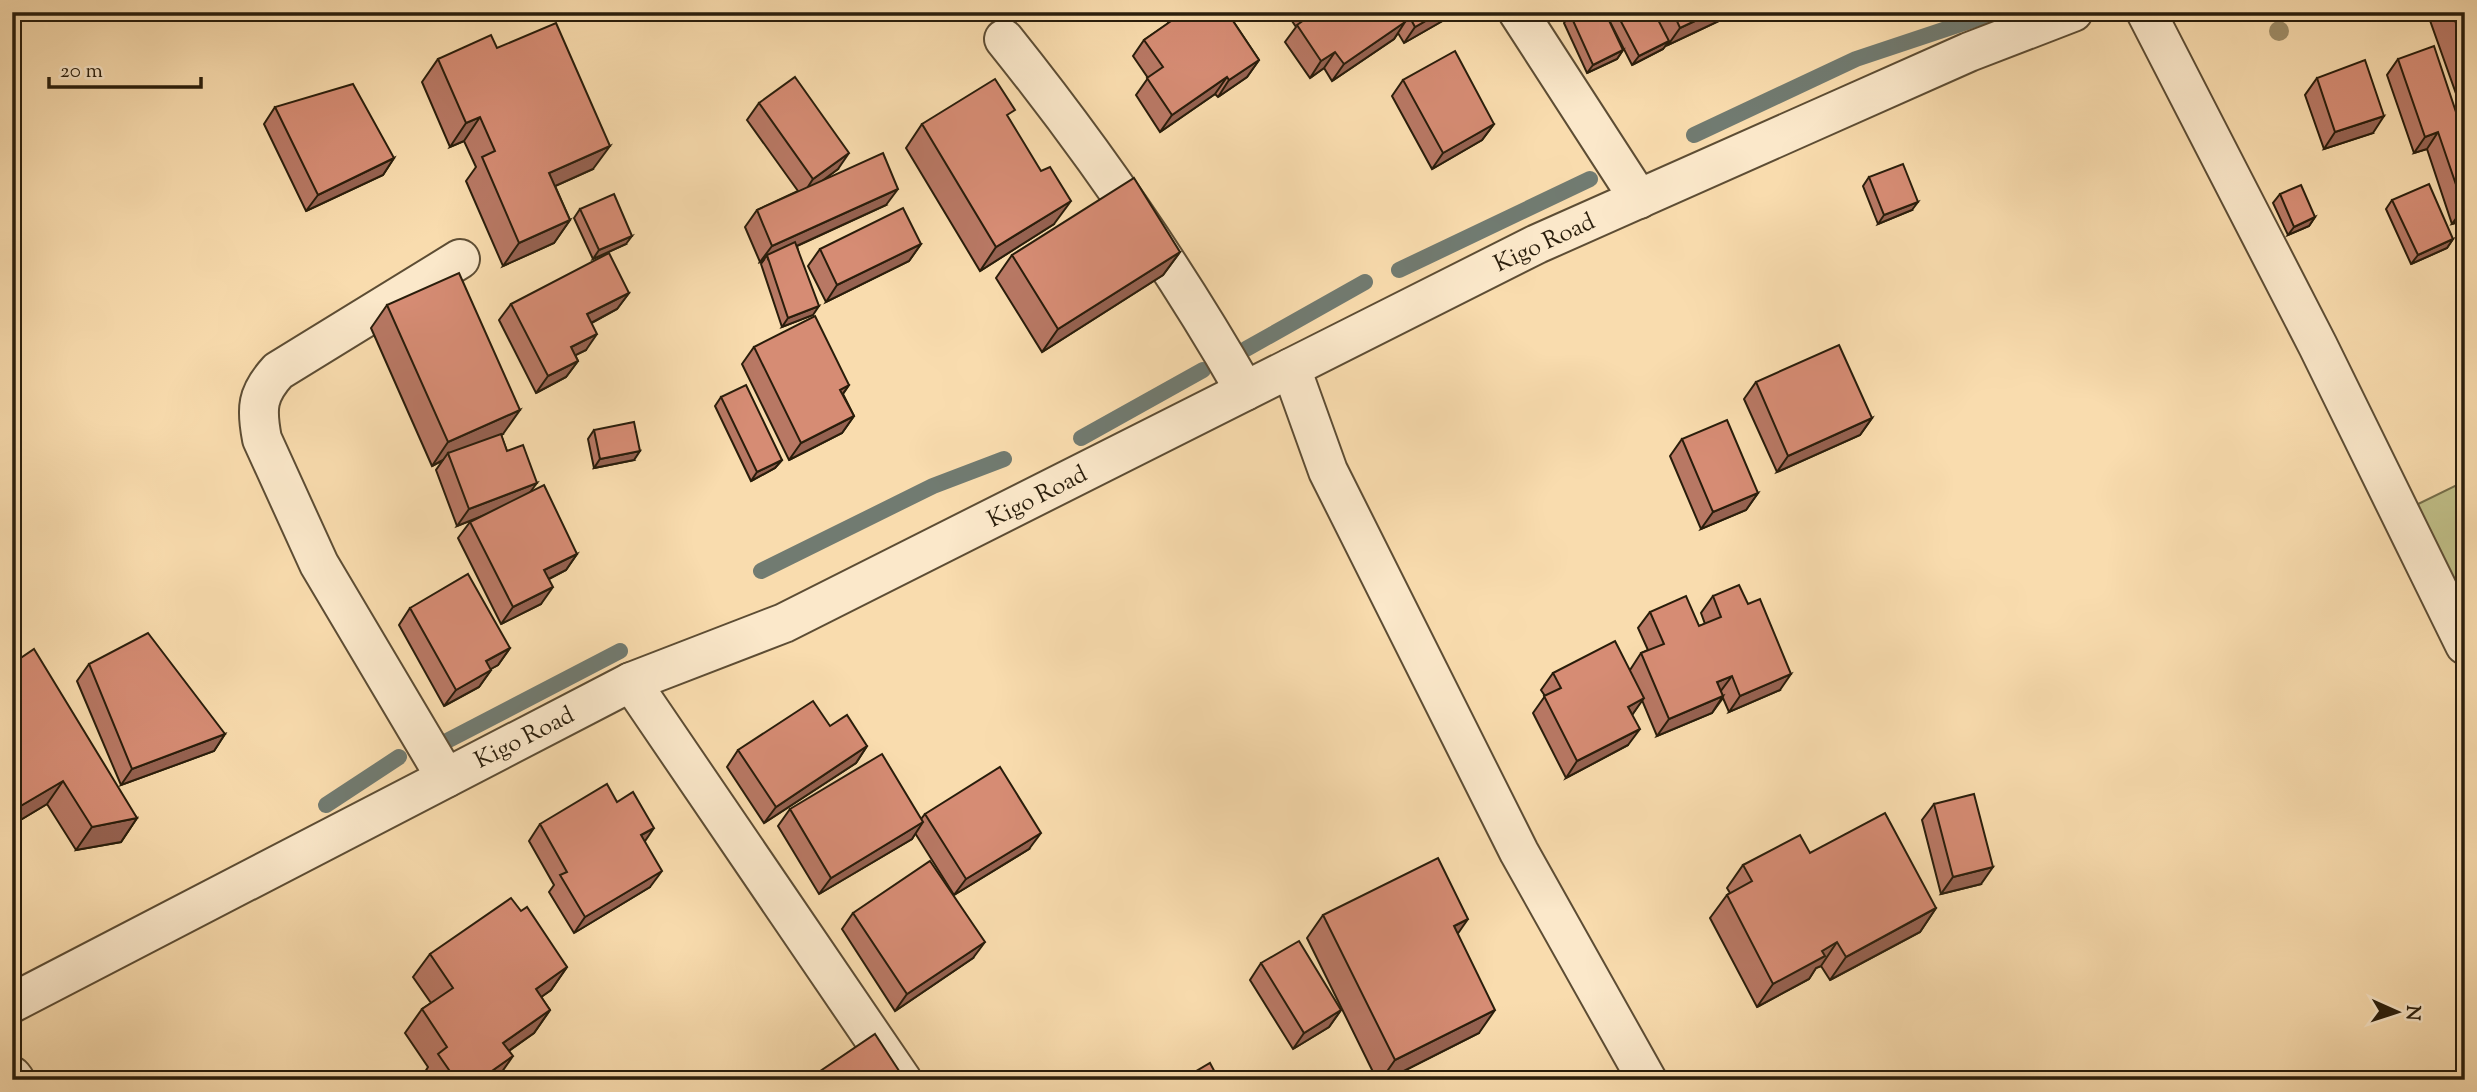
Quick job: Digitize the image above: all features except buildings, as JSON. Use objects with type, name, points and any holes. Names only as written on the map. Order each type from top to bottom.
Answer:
[{"type":"street","points":[[1518,12],[1639,199]]},
{"type":"street","name":"Kigo Road","points":[[12,1003],[631,682],[784,623],[1537,244],[1969,52],[2073,12]]},
{"type":"street","points":[[2146,12],[2318,346],[2465,645]]},
{"type":"street","points":[[1004,39],[1078,132],[1209,328],[1245,391]]},
{"type":"street","points":[[446,778],[319,564],[262,439],[258,419],[263,387],[278,371],[460,260]]},
{"type":"street","points":[[1291,368],[1328,471],[1518,852],[1647,1080]]},
{"type":"street","points":[[631,682],[902,1080]]},
{"type":"shaded area","points":[[2465,481],[2465,601],[2412,507]]},
{"type":"waterway","points":[[1694,135],[1856,59],[1997,12]]},
{"type":"waterway","points":[[1399,270],[1590,179]]},
{"type":"waterway","points":[[1246,349],[1365,282]]},
{"type":"waterway","points":[[1081,438],[1203,370]]},
{"type":"waterway","points":[[761,571],[933,486],[1004,459]]},
{"type":"waterway","points":[[443,743],[620,651]]},
{"type":"waterway","points":[[326,805],[399,757]]}]
